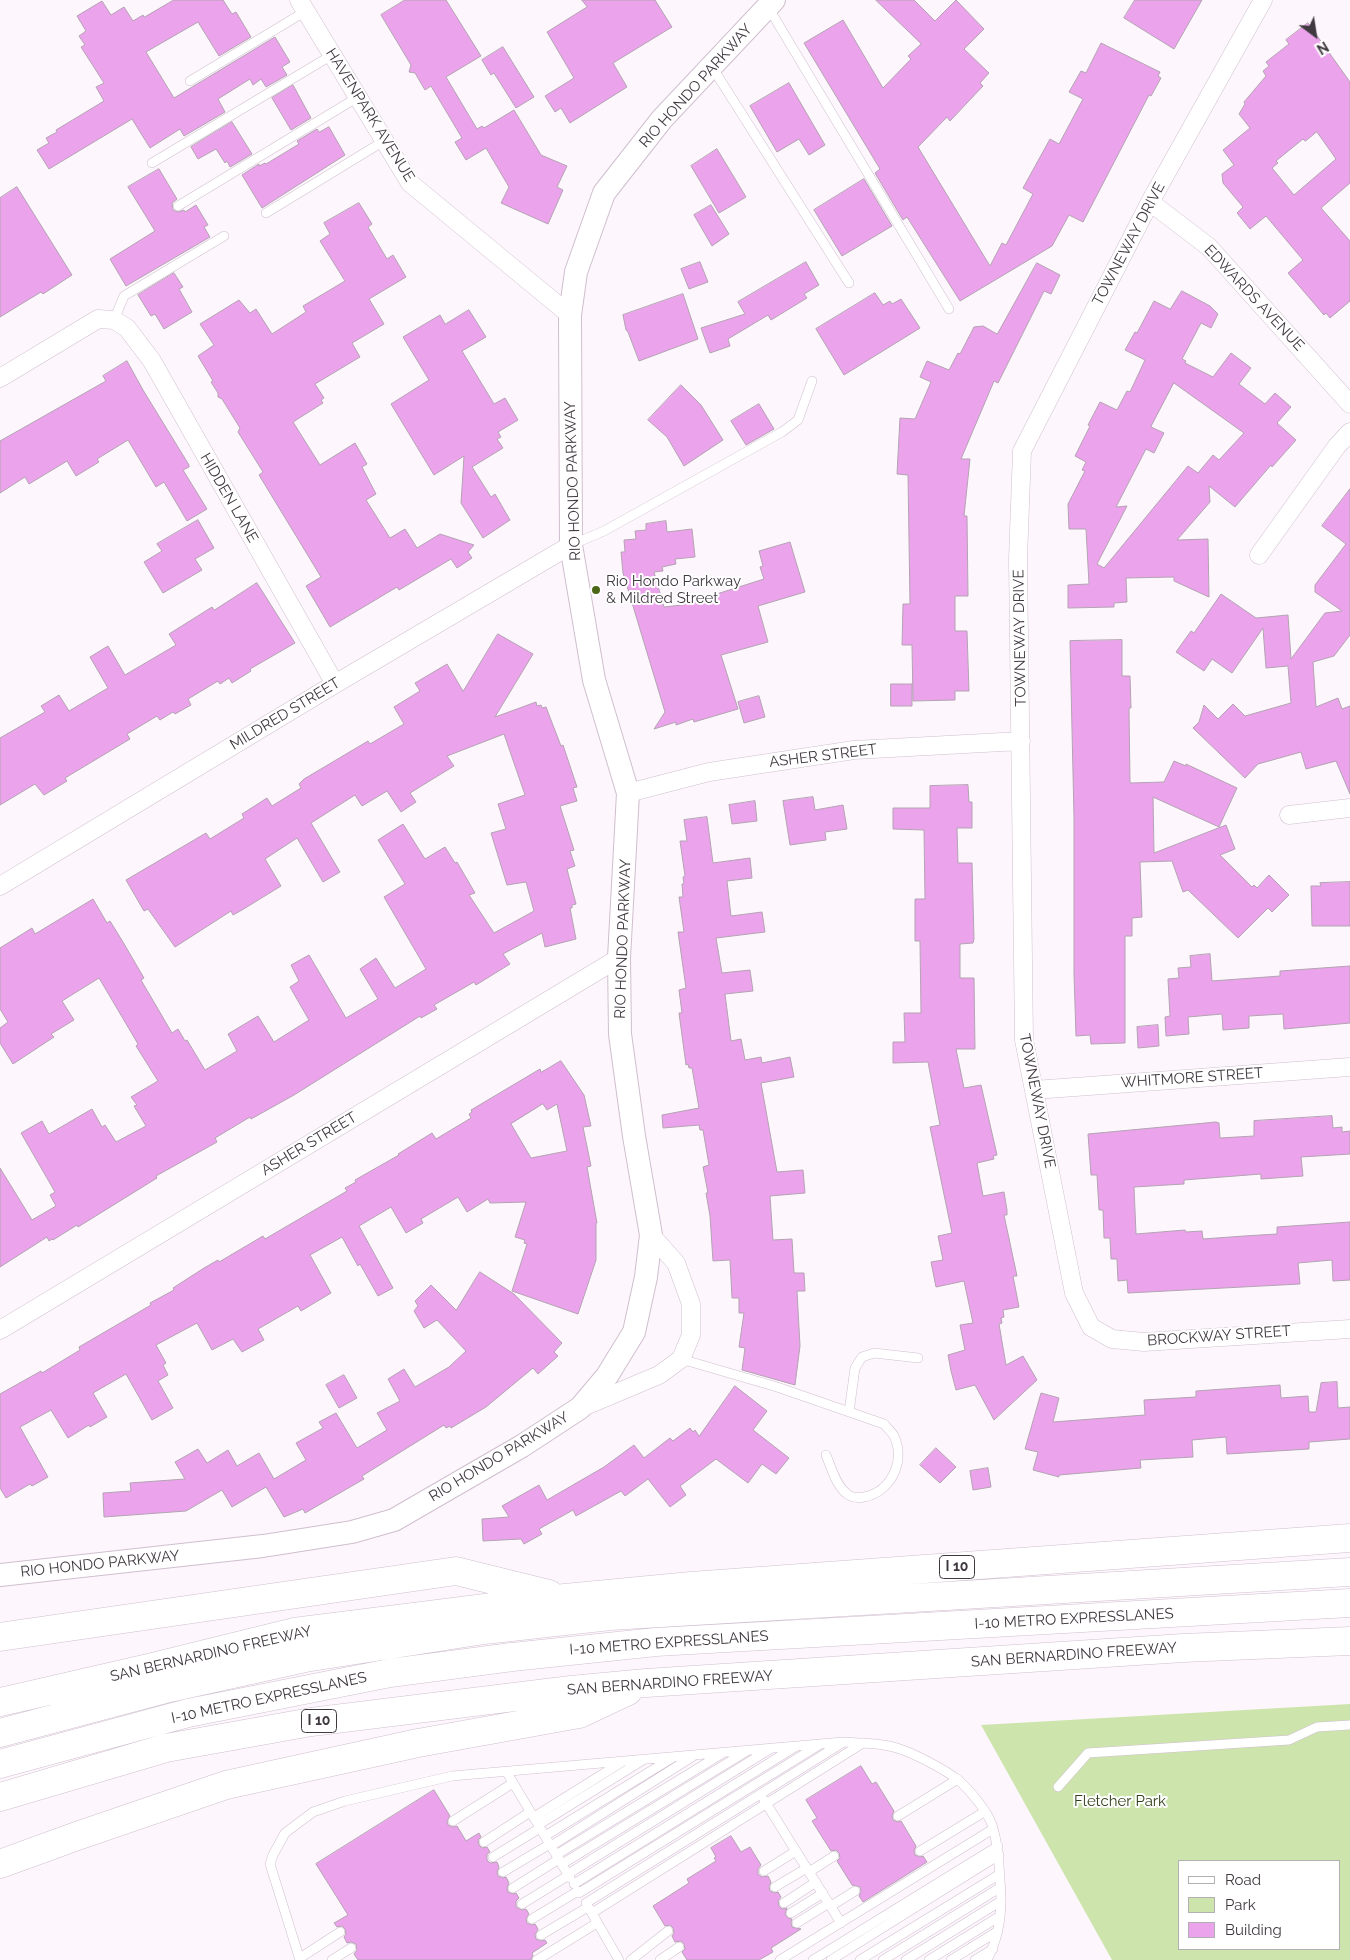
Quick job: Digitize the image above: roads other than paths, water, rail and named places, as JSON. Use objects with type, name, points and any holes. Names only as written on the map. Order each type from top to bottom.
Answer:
[{"type":"highway","name":"SAN BERNARDINO FREEWAY","points":[[0,1702],[294,1632],[565,1598],[691,1586],[1350,1538]]},
{"type":"highway","points":[[0,1637],[456,1571],[565,1598]]},
{"type":"highway","name":"I-10 METRO EXPRESSLANES","points":[[0,1733],[169,1688],[305,1658],[484,1630],[610,1616],[1350,1572]]},
{"type":"highway","name":"I-10 METRO EXPRESSLANES","points":[[0,1764],[188,1713],[390,1673],[512,1657],[656,1642],[1350,1604]]},
{"type":"highway","name":"SAN BERNARDINO FREEWAY","points":[[0,1797],[166,1748],[292,1725],[570,1690],[646,1683],[1183,1648],[1350,1641]]},
{"type":"highway","points":[[0,1864],[226,1785],[418,1743],[579,1714],[646,1683]]},
{"type":"street","name":"TOWNEWAY DRIVE","points":[[1091,1328],[1074,1293],[1024,1040],[1018,559],[1022,451],[1150,202],[1264,0]]},
{"type":"street","name":"RIO HONDO PARKWAY","points":[[0,1575],[263,1546],[352,1532],[394,1520],[522,1446],[580,1408],[607,1376],[634,1332],[646,1277],[651,1235],[634,1136],[620,1034],[619,958],[628,793],[594,680],[571,545],[570,315],[576,272],[604,193],[662,119],[771,3]]},
{"type":"street","name":"HAVENPARK AVENUE","points":[[302,5],[410,183],[570,315]]},
{"type":"street","name":"EDWARDS AVENUE","points":[[1150,202],[1209,247],[1350,404]]},
{"type":"street","points":[[0,378],[98,319],[114,320]]},
{"type":"street","name":"HIDDEN LANE","points":[[114,320],[128,328],[152,361],[335,684]]},
{"type":"street","points":[[1259,556],[1337,446],[1350,432]]},
{"type":"street","name":"MILDRED STREET","points":[[0,886],[335,684],[571,545]]},
{"type":"street","name":"ASHER STREET","points":[[628,793],[709,772],[854,750],[1021,741]]},
{"type":"street","points":[[1289,815],[1350,808]]},
{"type":"street","name":"ASHER STREET","points":[[0,1330],[619,958]]},
{"type":"street","name":"WHITMORE STREET","points":[[1034,1090],[1350,1067]]},
{"type":"street","points":[[580,1408],[659,1375],[681,1359],[691,1335],[691,1304],[676,1264],[651,1235]]},
{"type":"street","name":"BROCKWAY STREET","points":[[1091,1328],[1112,1339],[1144,1342],[1350,1329]]},
{"type":"lane","points":[[771,3],[949,309]]},
{"type":"lane","points":[[190,81],[302,5]]},
{"type":"lane","points":[[152,163],[332,55]]},
{"type":"lane","points":[[711,66],[849,283]]},
{"type":"lane","points":[[178,206],[358,97]]},
{"type":"lane","points":[[266,213],[384,141]]},
{"type":"lane","points":[[114,320],[124,296],[224,236]]},
{"type":"lane","points":[[571,545],[604,531],[782,432],[798,420],[812,381]]},
{"type":"lane","points":[[849,1412],[855,1368],[862,1357],[874,1353],[918,1358]]},
{"type":"lane","points":[[681,1359],[777,1387],[884,1424],[894,1436],[898,1453],[895,1471],[888,1484],[875,1495],[858,1498],[846,1494],[837,1481],[826,1456]]},
{"type":"lane","points":[[1058,1787],[1088,1753],[1289,1740],[1317,1727],[1350,1725]]},
{"type":"lane","points":[[588,1908],[843,1742]]},
{"type":"lane","points":[[340,1932],[300,1959],[270,1864],[277,1846],[285,1833],[313,1812],[345,1800],[452,1776],[843,1742],[900,1749],[958,1779],[992,1823],[998,1846],[1001,1901],[998,1931],[993,1949],[987,1960]]},
{"type":"lane","points":[[541,1935],[767,1805],[863,1743]]},
{"type":"lane","points":[[577,1889],[822,1744]]},
{"type":"lane","points":[[532,1919],[798,1745]]},
{"type":"lane","points":[[522,1904],[772,1748]]},
{"type":"lane","points":[[732,1753],[743,1766],[841,1923]]},
{"type":"lane","points":[[512,1888],[732,1753]]},
{"type":"lane","points":[[559,1859],[732,1753]]},
{"type":"lane","points":[[484,1842],[541,1830],[697,1754]]},
{"type":"lane","points":[[493,1857],[675,1756]]},
{"type":"lane","points":[[541,1830],[646,1759]]},
{"type":"lane","points":[[502,1872],[541,1830],[624,1760]]},
{"type":"lane","points":[[506,1771],[619,1960]]},
{"type":"lane","points":[[898,1816],[958,1779]]},
{"type":"lane","points":[[453,1821],[513,1784]]},
{"type":"lane","points":[[920,1851],[984,1812]]},
{"type":"lane","points":[[780,1960],[993,1830]]},
{"type":"lane","points":[[813,1960],[998,1846]]},
{"type":"lane","points":[[764,1871],[796,1851]]},
{"type":"lane","points":[[831,1960],[999,1855]]},
{"type":"lane","points":[[775,1888],[834,1856]]},
{"type":"lane","points":[[860,1960],[1000,1874]]},
{"type":"lane","points":[[784,1903],[816,1882]]},
{"type":"lane","points":[[883,1960],[1001,1887]]},
{"type":"lane","points":[[797,1923],[855,1891]]},
{"type":"lane","points":[[791,1913],[823,1893]]},
{"type":"lane","points":[[906,1960],[1001,1901]]},
{"type":"lane","points":[[929,1960],[1000,1916]]},
{"type":"lane","points":[[537,1960],[597,1923]]},
{"type":"lane","points":[[631,1960],[668,1931]]},
{"type":"lane","points":[[951,1960],[998,1931]]},
{"type":"lane","points":[[660,1960],[679,1947]]},
{"type":"lane","points":[[332,1960],[350,1948]]},
{"type":"lane","points":[[975,1960],[993,1949]]},
{"type":"place","name":"Rio Hondo Parkway & Mildred Street","points":[[596,590]]},
{"type":"park label","name":"Fletcher Park","points":[[1120,1801]]}]
